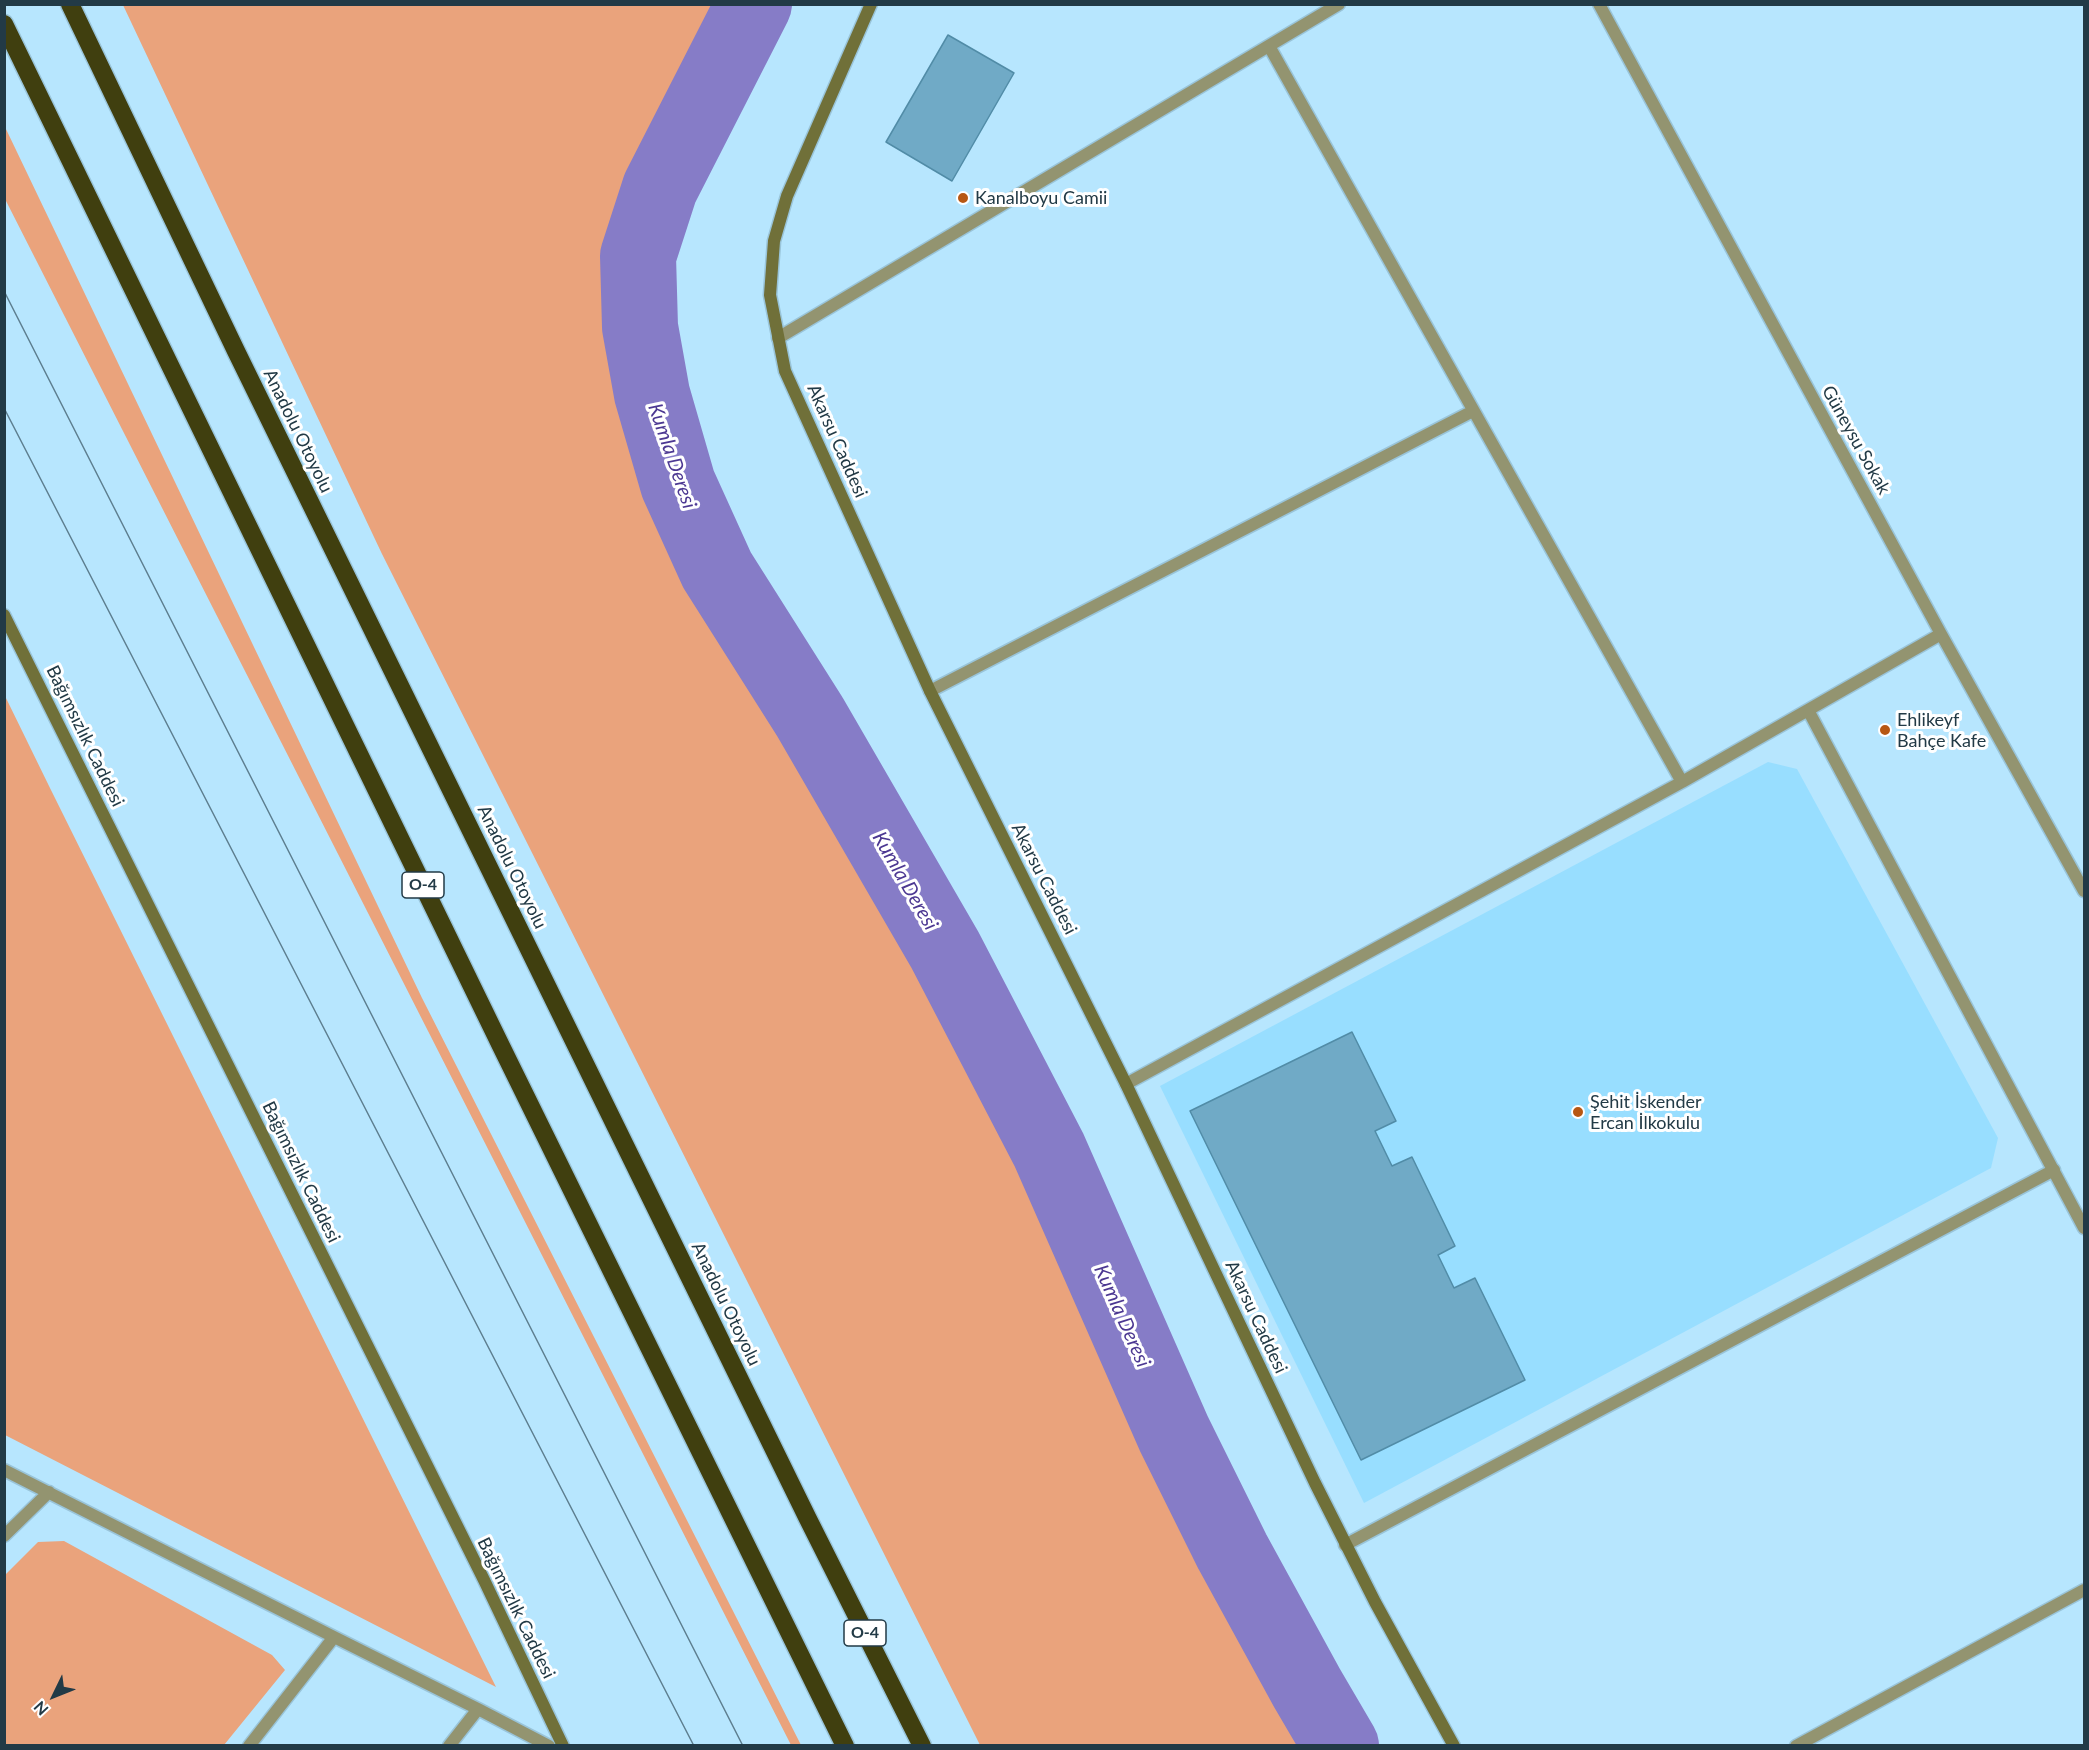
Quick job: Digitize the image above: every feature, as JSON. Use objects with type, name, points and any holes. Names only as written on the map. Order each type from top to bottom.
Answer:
[{"type":"highway","name":"Anadolu Otoyolu","points":[[70,4],[304,490],[808,1519],[922,1746]]},
{"type":"highway","name":"O-4","points":[[4,24],[845,1746]]},
{"type":"street","name":"Akarsu Caddesi","points":[[871,4],[787,196],[774,241],[770,295],[785,371],[930,691],[1126,1084],[1309,1473],[1454,1746]]},
{"type":"street","points":[[778,339],[1339,4]]},
{"type":"street","name":"Güneysu Sokak","points":[[1599,4],[1941,633],[2085,891]]},
{"type":"street","points":[[1269,46],[1682,782]]},
{"type":"street","points":[[930,691],[1473,411]]},
{"type":"street","name":"Bağımsızlık Caddesi","points":[[4,615],[484,1580],[563,1746]]},
{"type":"street","points":[[1126,1084],[1682,782],[1941,633]]},
{"type":"street","points":[[1808,710],[2085,1228]]},
{"type":"street","points":[[1346,1545],[2054,1170]]},
{"type":"street","points":[[4,1470],[549,1746]]},
{"type":"street","points":[[4,1536],[49,1492]]},
{"type":"street","points":[[1796,1746],[2085,1590]]},
{"type":"street","points":[[249,1746],[334,1637]]},
{"type":"street","points":[[449,1746],[478,1709]]},
{"type":"shaded area","points":[[123,5],[726,5],[640,179],[619,260],[624,365],[648,464],[700,598],[727,637],[923,967],[1125,1386],[1269,1660],[1319,1745],[980,1745],[382,554]]},
{"type":"shaded area","points":[[5,127],[422,998],[801,1745],[791,1745],[5,199]]},
{"type":"shaded area","points":[[5,696],[49,786],[496,1687],[5,1435]]},
{"type":"shaded area","name":"Şehit İskender Ercan İlkokulu","points":[[1768,762],[1797,769],[1998,1138],[1991,1168],[1364,1503],[1160,1086]]},
{"type":"shaded area","points":[[64,1541],[272,1655],[285,1670],[224,1745],[5,1745],[5,1575],[38,1542]]},
{"type":"building","points":[[948,35],[1014,73],[952,181],[886,142]]},
{"type":"building","points":[[1352,1032],[1396,1121],[1375,1131],[1392,1166],[1412,1157],[1455,1246],[1438,1255],[1454,1288],[1475,1278],[1525,1380],[1361,1460],[1190,1111]]},
{"type":"waterway","name":"Kumla Deresi","points":[[754,4],[660,188],[638,256],[640,327],[652,394],[678,484],[717,570],[810,717],[945,950],[1049,1150],[1174,1434],[1232,1551],[1341,1746]]},
{"type":"tram line","points":[[4,291],[743,1746]]},
{"type":"tram line","points":[[4,408],[694,1746]]},
{"type":"place","name":"Kanalboyu Camii","points":[[963,198]]},
{"type":"place","name":"Ehlikeyf Bahçe Kafe","points":[[1885,730]]},
{"type":"place","name":"Şehit İskender Ercan İlkokulu","points":[[1578,1112]]}]
